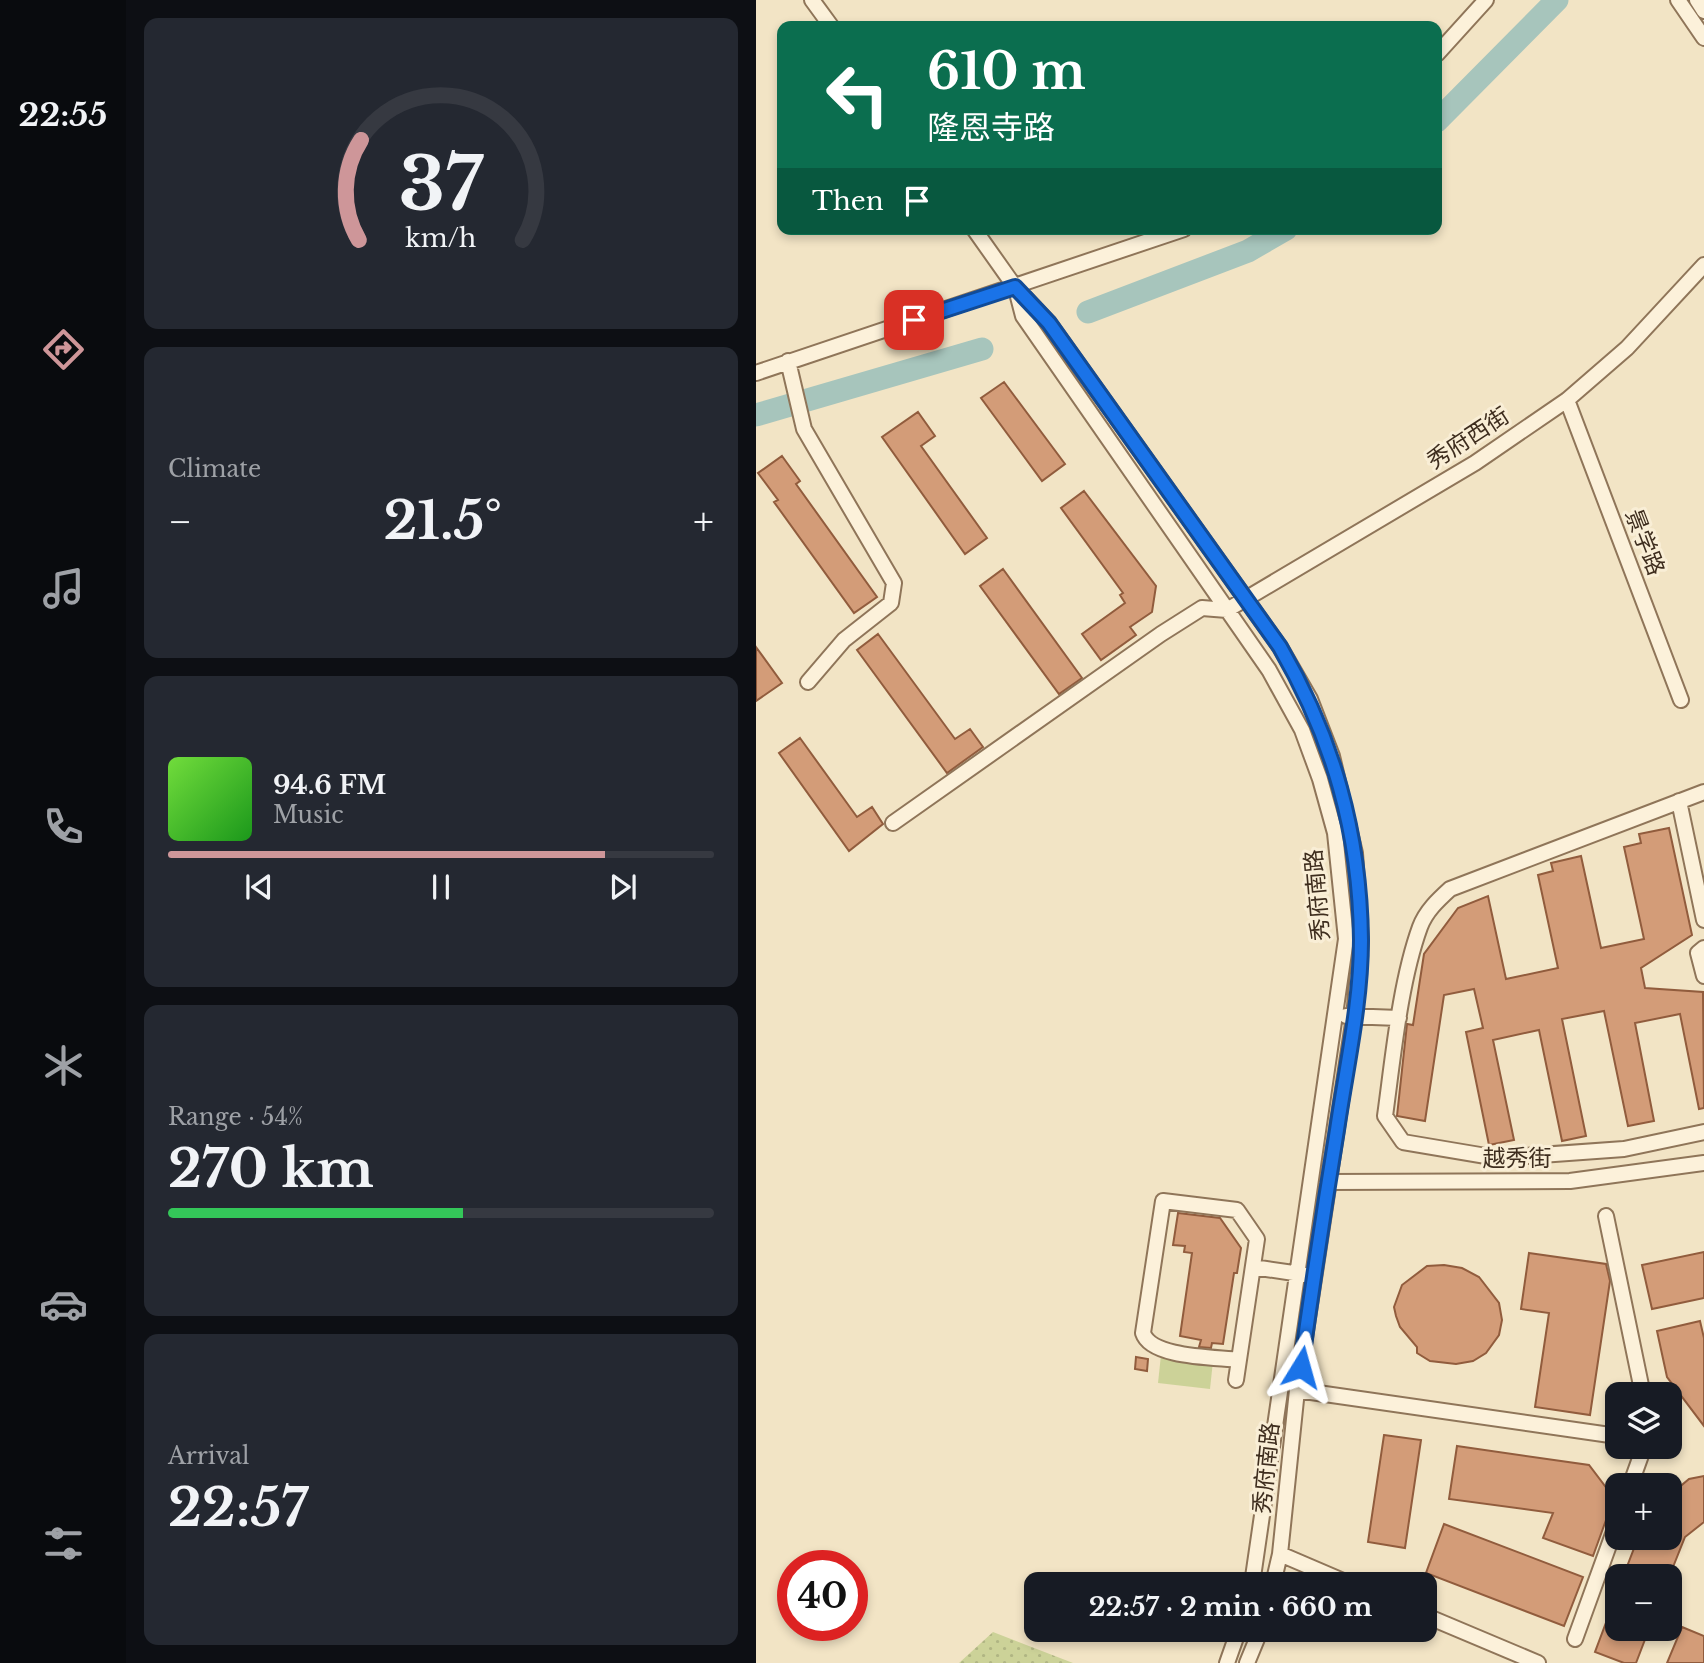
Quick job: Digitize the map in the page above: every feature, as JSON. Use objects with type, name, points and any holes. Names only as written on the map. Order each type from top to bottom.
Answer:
[{"type":"street","points":[[812,0],[827,21]]},
{"type":"street","points":[[1442,48],[1486,0]]},
{"type":"street","points":[[1678,0],[1704,38]]},
{"type":"street","points":[[1697,0],[1704,11]]},
{"type":"street","name":"秀府南路","points":[[978,235],[1015,287],[1049,323],[1280,647],[1310,699],[1339,780],[1355,853],[1361,941],[1354,1017],[1297,1390],[1276,1572]]},
{"type":"street","points":[[756,373],[789,367],[1167,235]]},
{"type":"street","name":"秀府西街","points":[[1227,610],[1475,463],[1567,400],[1644,331],[1704,265]]},
{"type":"street","name":"秀府南路","points":[[1015,287],[1023,316],[1269,670],[1302,730],[1335,833],[1346,939],[1338,1014],[1254,1572]]},
{"type":"street","points":[[789,367],[804,429],[894,583],[891,603],[844,640],[808,682]]},
{"type":"street","name":"景学路","points":[[1567,400],[1681,700]]},
{"type":"street","points":[[893,823],[1161,634],[1202,608],[1227,610]]},
{"type":"street","points":[[1704,792],[1450,889],[1432,906],[1420,927],[1399,1018],[1385,1116],[1403,1142],[1498,1158],[1624,1149],[1704,1132]]},
{"type":"street","points":[[1679,802],[1704,920]]},
{"type":"street","points":[[1704,948],[1699,953],[1704,976]]},
{"type":"street","points":[[1338,1014],[1399,1018]]},
{"type":"street","name":"越秀街","points":[[1329,1182],[1570,1181],[1704,1163]]},
{"type":"street","points":[[1236,1380],[1253,1267],[1257,1239],[1237,1210],[1163,1201],[1143,1333],[1146,1341],[1158,1350],[1239,1360]]},
{"type":"street","points":[[1606,1216],[1640,1382]]},
{"type":"street","points":[[1253,1267],[1314,1276]]},
{"type":"street","points":[[1297,1390],[1605,1434]]},
{"type":"street","points":[[1575,1639],[1607,1550]]},
{"type":"street","points":[[1280,1554],[1322,1572]]},
{"type":"street","points":[[1437,1620],[1538,1663]]},
{"type":"street","points":[[1227,1663],[1234,1642]]},
{"type":"street","points":[[1247,1663],[1256,1642]]},
{"type":"green space","points":[[1161,1355],[1213,1361],[1210,1389],[1158,1383]]},
{"type":"green space","points":[[993,1632],[1073,1663],[959,1663]]},
{"type":"building","points":[[1004,382],[1065,464],[1042,481],[981,398]]},
{"type":"building","points":[[918,412],[935,436],[921,446],[987,538],[965,554],[882,437]]},
{"type":"building","points":[[782,456],[800,481],[796,484],[877,597],[854,613],[774,502],[778,500],[758,473]]},
{"type":"building","points":[[1084,491],[1156,586],[1152,612],[1130,627],[1136,635],[1101,660],[1082,634],[1125,603],[1120,595],[1123,593],[1061,508]]},
{"type":"building","points":[[1003,569],[1082,678],[1059,694],[980,586]]},
{"type":"building","points":[[878,634],[955,739],[970,729],[983,747],[947,773],[857,650]]},
{"type":"building","points":[[756,647],[782,683],[756,701]]},
{"type":"building","points":[[800,738],[857,817],[872,807],[883,824],[849,851],[779,753]]},
{"type":"building","points":[[1669,828],[1692,935],[1641,968],[1645,988],[1703,992],[1704,1108],[1699,1109],[1680,1014],[1635,1023],[1654,1121],[1628,1126],[1604,1011],[1562,1019],[1586,1136],[1562,1141],[1539,1030],[1493,1040],[1514,1140],[1489,1145],[1466,1032],[1483,1028],[1474,989],[1444,995],[1425,1121],[1397,1116],[1407,1024],[1413,1025],[1424,954],[1458,908],[1488,896],[1506,979],[1558,968],[1538,875],[1553,871],[1551,863],[1581,856],[1601,948],[1644,939],[1624,847],[1641,843],[1639,834]]},
{"type":"building","points":[[1178,1213],[1220,1218],[1241,1248],[1237,1273],[1234,1273],[1223,1344],[1212,1343],[1211,1348],[1199,1347],[1201,1340],[1180,1336],[1192,1253],[1184,1252],[1185,1246],[1173,1245]]},
{"type":"building","points":[[1704,1252],[1704,1298],[1652,1309],[1642,1265]]},
{"type":"building","points":[[1529,1253],[1606,1264],[1610,1281],[1590,1415],[1535,1407],[1549,1313],[1521,1309]]},
{"type":"building","points":[[1427,1266],[1462,1268],[1479,1277],[1499,1303],[1502,1320],[1499,1335],[1486,1353],[1473,1361],[1456,1364],[1430,1361],[1417,1353],[1417,1347],[1400,1327],[1396,1316],[1394,1307],[1402,1285]]},
{"type":"building","points":[[1700,1321],[1704,1338],[1704,1426],[1682,1397],[1682,1382],[1671,1382],[1667,1377],[1657,1331]]},
{"type":"building","points":[[1136,1357],[1148,1359],[1147,1371],[1135,1369]]},
{"type":"building","points":[[1384,1435],[1421,1440],[1405,1548],[1368,1542]]},
{"type":"building","points":[[1457,1446],[1589,1465],[1605,1486],[1605,1523],[1593,1556],[1543,1538],[1553,1513],[1449,1499]]},
{"type":"building","points":[[1704,1476],[1704,1522],[1685,1537],[1682,1544],[1682,1485],[1689,1479]]},
{"type":"building","points":[[1444,1524],[1583,1577],[1564,1626],[1437,1577],[1437,1572],[1426,1572]]},
{"type":"building","points":[[1633,1550],[1680,1550],[1674,1564],[1628,1564]]},
{"type":"building","points":[[1605,1625],[1605,1641],[1644,1641],[1636,1663],[1624,1663],[1595,1652]]},
{"type":"building","points":[[1682,1627],[1704,1636],[1704,1663],[1667,1663],[1676,1641],[1682,1641]]},
{"type":"waterway","points":[[1442,116],[1557,0]]},
{"type":"waterway","points":[[1088,312],[1248,251],[1276,235]]},
{"type":"waterway","points":[[756,415],[982,349]]},
{"type":"route","points":[[914,320],[1015,287],[1049,323],[1280,647],[1310,699],[1332,756],[1355,853],[1361,941],[1354,1017],[1301,1367]]}]
